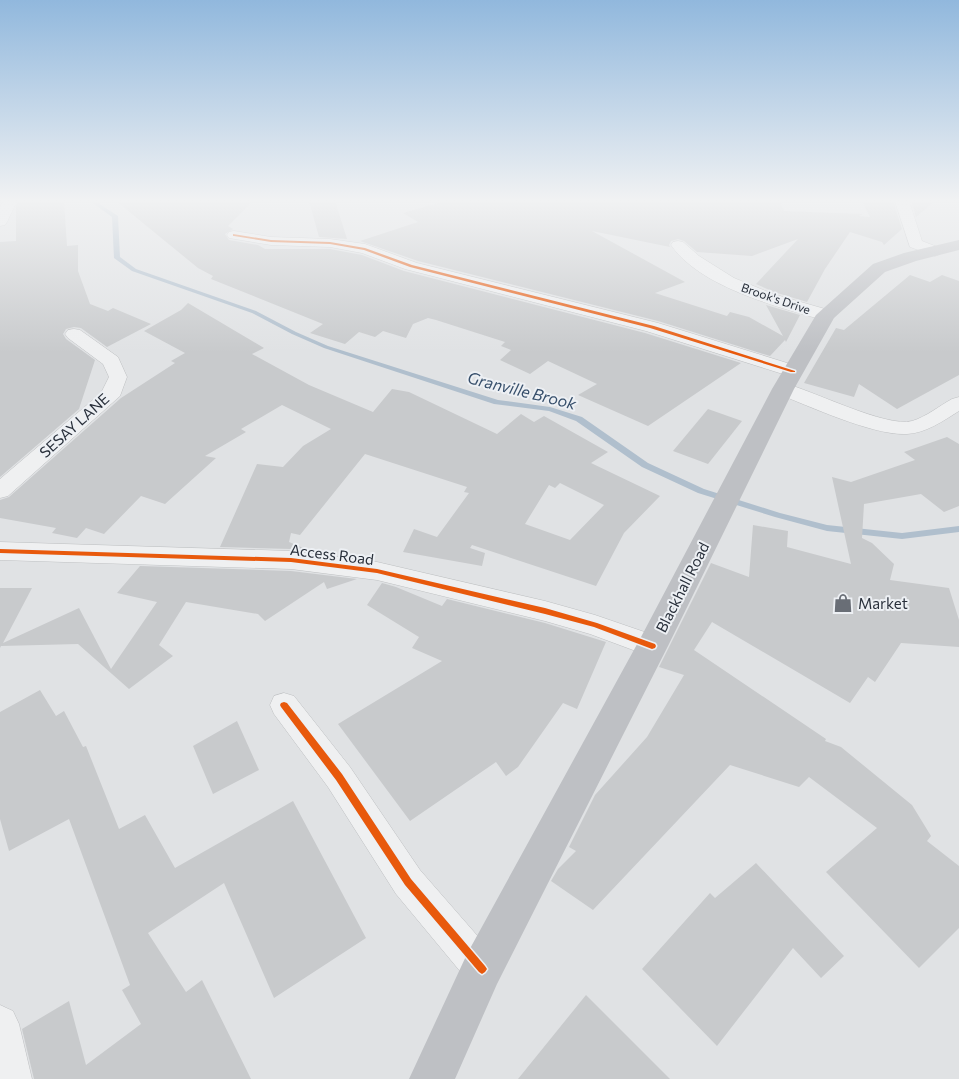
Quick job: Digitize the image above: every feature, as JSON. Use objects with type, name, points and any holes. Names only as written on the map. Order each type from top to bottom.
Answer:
[{"type":"main road","name":"Blackhall Road","points":[[432,1079],[482,969],[652,646],[783,389],[826,315],[879,268],[934,251]]},
{"type":"street","points":[[371,251],[411,266],[652,327],[793,371]]},
{"type":"street","name":"Brook's Drive","points":[[685,251],[702,266],[756,294],[826,315]]},
{"type":"street","name":"SESAY LANE","points":[[0,492],[110,396],[118,377],[110,361],[74,334]]},
{"type":"street","points":[[783,389],[865,418],[906,429],[922,424],[959,403]]},
{"type":"street","name":"Access Road","points":[[0,551],[291,560],[377,571],[545,611],[594,625],[652,646]]},
{"type":"street","points":[[284,705],[339,777],[408,882],[482,969]]},
{"type":"street","points":[[0,1024],[12,1079]]},
{"type":"building","points":[[0,251],[78,251],[78,271],[90,304],[108,311],[113,308],[151,324],[107,347],[81,328],[66,329],[63,334],[66,339],[95,360],[79,409],[0,477]]},
{"type":"building","points":[[178,251],[343,251],[362,255],[404,271],[645,333],[741,363],[648,426],[578,395],[597,384],[548,361],[530,374],[500,360],[511,350],[501,346],[505,342],[428,318],[413,324],[406,338],[383,331],[375,337],[359,332],[345,344],[310,333],[323,324],[211,279],[213,276],[198,268]]},
{"type":"building","points":[[390,251],[629,251],[685,282],[655,293],[727,316],[730,312],[749,317],[783,336],[766,305],[800,315],[786,342],[785,340],[770,356],[658,321],[418,261]]},
{"type":"building","points":[[696,251],[765,251],[752,256]]},
{"type":"building","points":[[786,251],[837,251],[807,302],[774,292],[756,284]]},
{"type":"building","points":[[910,275],[930,282],[942,275],[959,281],[959,375],[897,409],[859,384],[854,397],[804,383],[836,328],[844,330]]},
{"type":"building","points":[[188,303],[264,348],[252,354],[309,385],[373,412],[392,389],[409,392],[497,434],[521,414],[534,422],[544,416],[608,452],[591,463],[660,496],[624,533],[596,586],[472,545],[470,548],[485,553],[482,566],[403,552],[414,529],[437,537],[469,493],[464,492],[467,487],[365,454],[300,535],[291,533],[289,542],[313,552],[291,549],[220,547],[257,464],[283,467],[303,446],[331,429],[282,405],[241,429],[246,432],[205,456],[216,458],[165,504],[141,496],[104,534],[86,528],[77,538],[52,533],[56,528],[0,518],[0,500],[9,497],[121,398],[175,363],[171,361],[185,353],[144,331],[181,310]],"holes":[[[560,483],[604,505],[570,540],[525,524],[549,485],[555,488]]]},
{"type":"building","points":[[708,409],[742,421],[708,464],[673,451]]},
{"type":"building","points":[[947,437],[959,444],[959,506],[944,512],[921,494],[864,504],[862,538],[872,543],[894,564],[890,580],[949,588],[959,620],[959,647],[901,643],[875,682],[868,677],[850,703],[712,622],[694,650],[826,739],[825,741],[841,747],[912,805],[931,836],[927,841],[959,866],[959,928],[919,968],[826,872],[877,828],[809,777],[799,787],[730,765],[593,910],[551,881],[558,869],[576,851],[569,847],[595,795],[647,737],[684,675],[659,667],[711,563],[749,577],[753,525],[788,531],[787,547],[851,564],[832,477],[851,482],[915,460],[904,452]]},
{"type":"building","points":[[140,566],[291,571],[357,579],[327,589],[324,582],[265,621],[258,614],[186,602],[159,645],[173,656],[129,689],[78,644],[1,646],[0,648],[0,588],[32,588],[3,643],[79,608],[111,669],[157,602],[117,593]]},
{"type":"building","points":[[382,583],[442,606],[447,599],[545,623],[606,642],[577,709],[563,703],[518,767],[506,776],[496,762],[410,821],[338,724],[442,661],[412,648],[419,637],[367,605]]},
{"type":"building","points":[[40,690],[56,716],[64,711],[83,747],[86,746],[119,829],[145,815],[175,868],[293,801],[366,938],[274,998],[224,883],[148,933],[186,992],[202,980],[251,1079],[34,1079],[22,1029],[69,1001],[86,1065],[141,1024],[122,990],[130,985],[69,819],[9,851],[0,819],[0,712]]},
{"type":"building","points":[[237,721],[259,770],[213,794],[193,746]]},
{"type":"building","points":[[756,863],[844,956],[821,978],[793,948],[717,1046],[642,969],[710,893],[715,898]]},
{"type":"building","points":[[586,995],[670,1079],[518,1079]]},
{"type":"waterway","name":"Granville Brook","points":[[117,251],[117,258],[134,270],[254,312],[326,347],[497,402],[550,409],[579,419],[645,465],[701,491],[827,528],[902,536],[959,529]]},
{"type":"cycle path","points":[[371,251],[411,266],[652,327],[793,371]]},
{"type":"cycle path","points":[[0,551],[291,560],[377,571],[545,611],[595,625],[652,646]]},
{"type":"cycle path","points":[[284,705],[339,777],[408,882],[482,969]]},
{"type":"place","name":"Market","points":[[843,603]]}]
